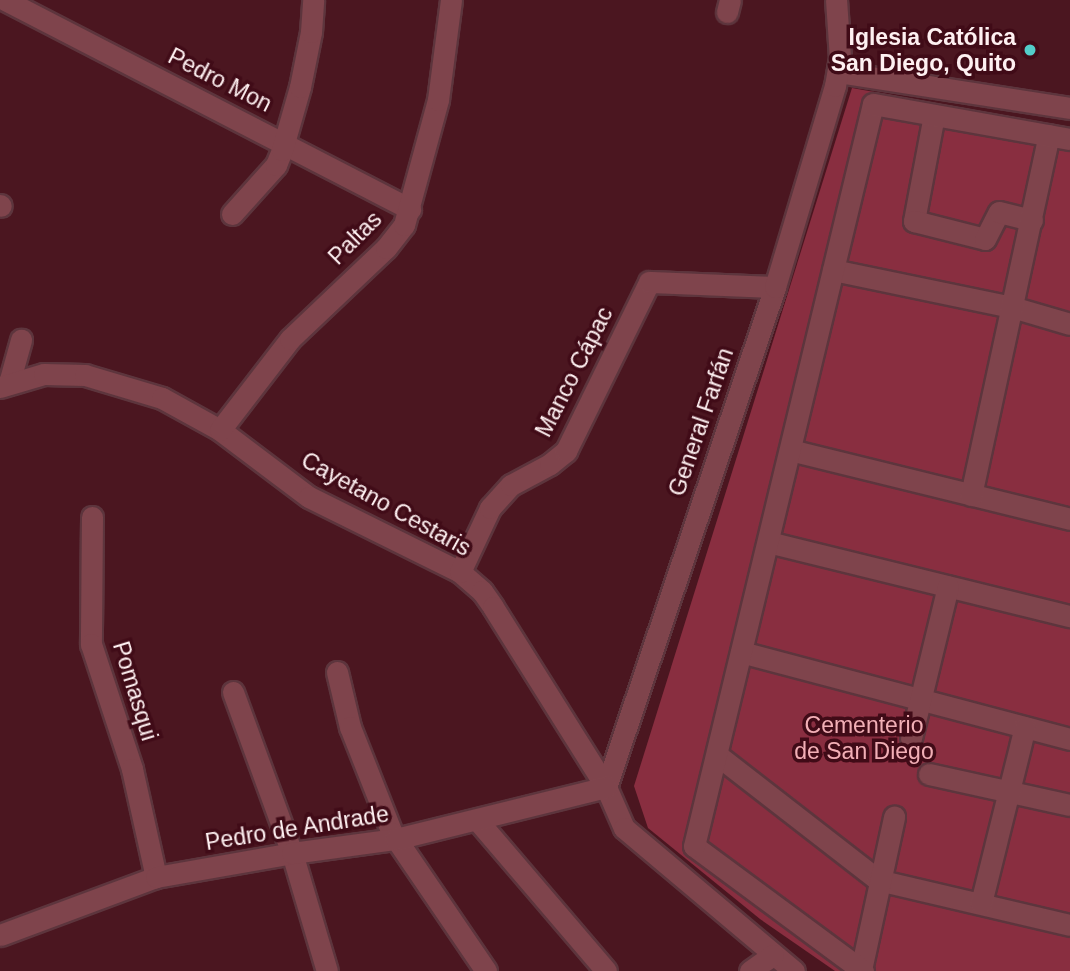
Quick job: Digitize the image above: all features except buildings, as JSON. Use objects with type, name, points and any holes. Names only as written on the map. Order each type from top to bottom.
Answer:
[{"type":"street","name":"Pedro Mon","points":[[5,0],[285,142],[410,209]]},
{"type":"street","points":[[232,214],[275,165],[285,142],[311,32],[313,0]]},
{"type":"street","name":"Paltas","points":[[220,430],[258,377],[290,339],[386,248],[404,225],[438,100],[451,0]]},
{"type":"street","name":"General Farfán","points":[[606,787],[775,287],[838,72],[840,27],[836,0]]},
{"type":"street","points":[[838,72],[1070,108]]},
{"type":"street","points":[[894,817],[878,880],[862,970],[694,846],[873,104],[1070,139]]},
{"type":"street","points":[[934,115],[914,221],[985,239],[999,212],[1032,220]]},
{"type":"street","points":[[971,495],[1049,135]]},
{"type":"street","points":[[833,270],[1012,307],[1070,324]]},
{"type":"street","name":"Manco Cápac","points":[[460,572],[489,508],[511,485],[550,464],[566,451],[649,282],[775,287]]},
{"type":"street","points":[[5,385],[21,340]]},
{"type":"street","name":"Cayetano Cestaris","points":[[5,385],[44,374],[85,375],[162,398],[220,430],[309,496],[460,572],[482,591],[493,607],[606,787],[624,828],[794,971]]},
{"type":"street","points":[[790,450],[1070,519]]},
{"type":"street","name":"Pomasqui","points":[[92,517],[91,644],[132,769],[156,877]]},
{"type":"street","points":[[768,542],[1070,616]]},
{"type":"street","points":[[911,738],[948,586]]},
{"type":"street","points":[[741,652],[1070,739]]},
{"type":"street","points":[[337,672],[350,727],[396,839],[485,971]]},
{"type":"street","points":[[233,692],[292,853],[327,971]]},
{"type":"street","points":[[981,903],[1025,727]]},
{"type":"street","points":[[717,755],[878,880],[1070,925]]},
{"type":"street","points":[[929,774],[1070,805]]},
{"type":"street","name":"Pedro de Andrade","points":[[0,935],[156,877],[292,853],[396,839],[478,821],[606,787]]},
{"type":"street","points":[[478,821],[606,971]]},
{"type":"street","points":[[750,971],[773,955]]},
{"type":"green space","name":"Cementerio de San Diego","points":[[852,88],[1070,127],[1070,971],[835,971],[760,919],[648,828],[634,786]]},
{"type":"place","name":"Iglesia Católica San Diego, Quito","points":[[1030,50]]}]
